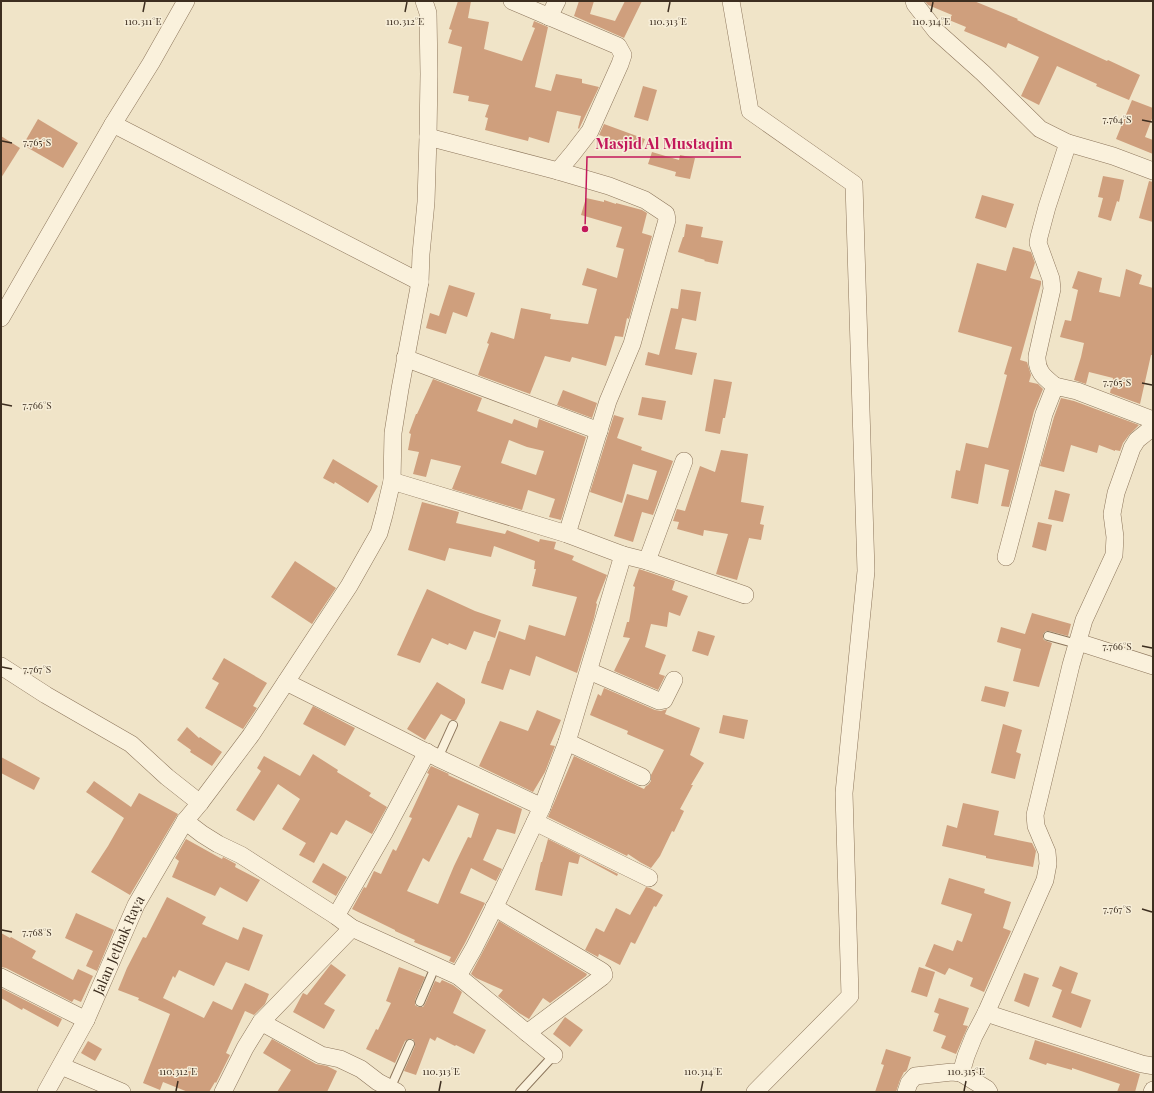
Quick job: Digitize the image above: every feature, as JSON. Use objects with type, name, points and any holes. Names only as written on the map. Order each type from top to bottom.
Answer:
[{"type":"street","points":[[1,318],[186,1]]},
{"type":"street","name":"Jalan Jethak Raya","points":[[46,1092],[86,1020],[136,905],[185,821],[251,735],[349,586],[378,533],[392,481],[393,433],[405,358],[420,282],[426,202],[428,136],[428,13],[424,1]]},
{"type":"street","points":[[512,1],[618,46],[623,56],[590,131],[558,171]]},
{"type":"street","points":[[549,17],[557,1]]},
{"type":"street","points":[[731,1],[750,111],[854,184],[866,571],[844,793],[850,996],[755,1092]]},
{"type":"street","points":[[914,1],[936,31],[983,73],[1040,129],[1068,143],[1113,156],[1153,172]]},
{"type":"street","points":[[113,124],[420,282]]},
{"type":"street","points":[[428,136],[610,186],[645,200],[666,214],[667,220],[632,344],[608,401],[566,534]]},
{"type":"street","points":[[1068,143],[1046,207],[1038,243],[1051,279],[1052,289],[1037,356],[1037,363],[1046,379],[1055,386],[1076,391],[1153,420]]},
{"type":"street","points":[[405,358],[599,431]]},
{"type":"street","points":[[1006,557],[1044,414],[1055,386]]},
{"type":"street","points":[[961,1074],[974,1036],[986,1013],[1045,880],[1048,864],[1047,852],[1036,826],[1034,815],[1071,665],[1084,620],[1114,555],[1115,537],[1112,514],[1116,493],[1132,448],[1137,440],[1153,427]]},
{"type":"street","points":[[647,561],[684,461]]},
{"type":"street","points":[[392,481],[566,534],[623,555],[647,561],[745,595]]},
{"type":"street","points":[[458,976],[474,948],[539,815],[567,742],[623,555]]},
{"type":"street","points":[[1077,643],[1153,666]]},
{"type":"street","points":[[1,666],[46,695],[131,744],[167,777],[200,803]]},
{"type":"street","points":[[589,671],[660,701],[664,700],[674,680]]},
{"type":"street","points":[[286,682],[433,755],[649,878]]},
{"type":"street","points":[[567,742],[642,777]]},
{"type":"street","points":[[336,916],[384,833],[433,755]]},
{"type":"street","points":[[185,821],[202,834],[218,844],[241,855],[336,916],[352,928],[435,967],[458,976],[554,1055]]},
{"type":"street","points":[[494,907],[600,970],[604,975],[527,1033]]},
{"type":"street","points":[[227,1091],[245,1048],[261,1022],[352,928]]},
{"type":"street","points":[[1,977],[86,1020]]},
{"type":"street","points":[[986,1013],[1153,1066]]},
{"type":"street","points":[[261,1022],[321,1055],[340,1059],[361,1069],[378,1082],[394,1090]]},
{"type":"street","points":[[61,1066],[122,1092]]},
{"type":"street","points":[[906,1092],[909,1083],[915,1076],[952,1072],[961,1074],[987,1089],[989,1092]]},
{"type":"lane","points":[[1048,636],[1077,643]]},
{"type":"lane","points":[[433,755],[453,725]]},
{"type":"lane","points":[[420,1002],[435,967]]},
{"type":"lane","points":[[394,1090],[410,1044]]},
{"type":"lane","points":[[520,1092],[554,1055]]},
{"type":"building","points":[[458,1],[471,1],[468,18],[489,22],[484,49],[522,61],[535,28],[532,27],[534,21],[548,27],[535,87],[551,91],[556,74],[582,79],[582,83],[599,87],[579,129],[581,116],[557,111],[549,143],[529,137],[528,141],[485,130],[488,118],[485,117],[489,105],[468,101],[469,96],[453,93],[462,47],[448,43],[452,30],[449,29]]},
{"type":"building","points":[[579,1],[594,1],[590,14],[615,21],[625,1],[642,1],[624,38],[574,16]]},
{"type":"building","points":[[925,1],[974,1],[1018,19],[1017,20],[1140,75],[1129,100],[1096,86],[1097,84],[1057,66],[1039,105],[1021,96],[1039,57],[1008,43],[1006,48],[964,31],[966,27],[949,20],[952,15],[928,5]]},
{"type":"building","points":[[643,86],[657,90],[648,121],[634,117]]},
{"type":"building","points":[[1132,100],[1153,108],[1153,116],[1145,137],[1153,140],[1153,154],[1116,139]]},
{"type":"building","points":[[38,119],[78,143],[63,168],[23,145]]},
{"type":"building","points":[[604,124],[645,139],[641,149],[607,140],[608,138],[599,135]]},
{"type":"building","points":[[1,136],[20,148],[1,178]]},
{"type":"building","points":[[652,152],[679,160],[680,155],[695,158],[690,179],[675,176],[676,172],[648,164]]},
{"type":"building","points":[[1103,176],[1124,180],[1119,202],[1117,201],[1111,221],[1098,217],[1103,198],[1098,197]]},
{"type":"building","points":[[1149,181],[1153,182],[1153,222],[1139,218]]},
{"type":"building","points":[[982,195],[1014,204],[1006,228],[975,218]]},
{"type":"building","points":[[586,198],[604,202],[604,200],[642,210],[647,213],[642,233],[652,236],[629,319],[627,318],[623,337],[615,336],[606,366],[572,357],[570,362],[545,356],[530,394],[478,375],[489,344],[487,343],[491,332],[514,339],[521,308],[551,314],[550,319],[588,324],[597,289],[582,285],[587,268],[617,278],[624,249],[616,247],[622,227],[581,215]]},
{"type":"building","points":[[686,224],[703,227],[701,237],[723,241],[718,264],[678,252],[684,237]]},
{"type":"building","points":[[1013,247],[1031,252],[1035,263],[1030,278],[1041,281],[1020,360],[1027,362],[1031,375],[1029,382],[1038,384],[1043,389],[1034,411],[1009,507],[1001,506],[1009,470],[985,464],[978,504],[951,498],[956,470],[960,471],[966,443],[988,448],[1007,375],[1004,374],[1012,347],[958,332],[977,263],[1006,271]]},
{"type":"building","points":[[1126,269],[1142,275],[1139,284],[1153,288],[1153,355],[1151,355],[1140,404],[1110,393],[1113,378],[1089,372],[1086,384],[1074,380],[1084,343],[1060,337],[1065,320],[1071,321],[1078,290],[1072,288],[1078,271],[1102,278],[1099,292],[1120,297]]},
{"type":"building","points":[[449,285],[475,293],[467,317],[453,312],[446,334],[426,328],[430,313],[439,316]]},
{"type":"building","points":[[681,289],[701,292],[696,321],[682,318],[675,349],[697,353],[692,375],[645,365],[648,352],[659,355],[671,308],[678,309]]},
{"type":"building","points":[[433,379],[482,398],[477,411],[512,424],[514,419],[537,428],[539,419],[586,437],[561,520],[549,517],[555,499],[528,490],[522,510],[452,489],[461,466],[431,459],[426,477],[413,474],[419,452],[408,450],[411,434],[409,433]],"holes":[[[509,440],[527,447],[544,451],[536,475],[501,463]]]},
{"type":"building","points":[[714,379],[732,382],[725,418],[723,418],[720,434],[705,431]]},
{"type":"building","points":[[563,390],[597,403],[592,418],[557,405]]},
{"type":"building","points":[[642,397],[666,401],[662,420],[638,415]]},
{"type":"building","points":[[1061,398],[1074,401],[1139,425],[1123,443],[1120,451],[1115,451],[1099,445],[1097,453],[1071,445],[1064,472],[1040,466]]},
{"type":"building","points":[[614,415],[624,418],[617,438],[642,447],[641,450],[673,461],[653,515],[642,512],[633,542],[614,536],[627,494],[648,500],[657,471],[633,464],[622,503],[590,492]]},
{"type":"building","points":[[721,450],[748,454],[741,502],[764,506],[760,524],[764,525],[761,540],[749,538],[737,580],[716,574],[728,534],[704,530],[703,536],[677,529],[679,522],[673,521],[677,509],[685,511],[700,466],[715,472]]},
{"type":"building","points":[[333,459],[378,486],[368,503],[335,482],[334,484],[323,478]]},
{"type":"building","points":[[1055,490],[1070,494],[1063,522],[1048,519]]},
{"type":"building","points":[[422,502],[459,512],[456,523],[505,534],[507,530],[539,542],[540,539],[556,542],[554,549],[574,556],[572,560],[607,575],[596,603],[594,618],[577,673],[536,656],[530,676],[510,669],[503,690],[481,683],[499,631],[525,640],[529,625],[565,636],[577,597],[532,586],[536,569],[534,569],[535,561],[494,546],[491,557],[449,548],[445,561],[408,550]]},
{"type":"building","points":[[1038,522],[1052,525],[1046,551],[1032,547]]},
{"type":"building","points":[[295,561],[336,588],[312,624],[271,597]]},
{"type":"building","points":[[639,569],[675,581],[672,590],[688,596],[680,616],[669,612],[667,627],[651,624],[645,647],[666,655],[659,674],[665,676],[658,690],[614,671],[630,638],[623,637],[627,622],[629,622],[635,587],[633,586]]},
{"type":"building","points":[[427,589],[475,611],[501,620],[495,638],[474,631],[466,650],[449,643],[448,645],[432,638],[420,663],[397,655]]},
{"type":"building","points":[[1032,613],[1071,624],[1068,636],[1049,631],[1046,631],[1043,634],[1044,640],[1052,643],[1039,687],[1013,681],[1021,649],[997,642],[1001,627],[1025,634]]},
{"type":"building","points":[[698,631],[715,636],[708,656],[692,651]]},
{"type":"building","points":[[224,658],[267,683],[253,706],[257,708],[243,729],[205,708],[219,683],[212,679]]},
{"type":"building","points":[[437,682],[465,699],[465,703],[456,720],[452,720],[441,714],[425,740],[407,729]]},
{"type":"building","points":[[985,686],[1009,692],[1005,707],[981,701]]},
{"type":"building","points":[[604,688],[655,710],[661,711],[667,709],[665,714],[700,728],[690,755],[704,763],[691,785],[693,785],[680,809],[684,811],[674,832],[672,831],[660,856],[651,868],[628,854],[627,856],[548,817],[574,756],[644,789],[651,781],[651,775],[664,750],[627,734],[628,731],[590,715],[598,694],[601,696]]},
{"type":"building","points":[[313,706],[355,728],[345,746],[303,724]]},
{"type":"building","points":[[537,710],[561,720],[550,745],[555,746],[545,772],[533,792],[479,766],[500,721],[528,731]]},
{"type":"building","points":[[723,715],[748,720],[744,739],[719,733]]},
{"type":"building","points":[[1003,724],[1022,730],[1016,752],[1021,754],[1015,779],[991,773]]},
{"type":"building","points":[[187,727],[199,738],[200,737],[222,752],[212,766],[190,752],[191,750],[177,740]]},
{"type":"building","points":[[313,754],[338,770],[337,772],[371,793],[369,796],[387,807],[372,834],[346,820],[337,835],[331,832],[314,863],[299,855],[306,843],[282,829],[300,799],[278,784],[254,821],[236,810],[261,771],[257,768],[264,756],[300,776]]},
{"type":"building","points":[[1,757],[40,778],[34,790],[1,773]]},
{"type":"building","points":[[431,766],[522,809],[515,834],[497,829],[483,860],[502,869],[496,881],[471,868],[460,893],[485,903],[454,963],[449,961],[451,957],[414,942],[415,940],[352,909],[364,887],[366,888],[374,871],[381,874],[393,849],[396,851],[412,818],[409,817],[429,774],[427,773]],"holes":[[[458,805],[479,814],[471,838],[468,837],[438,904],[407,891],[423,858],[429,862]]]},
{"type":"building","points":[[94,781],[131,807],[139,793],[178,814],[130,895],[91,872],[124,818],[86,792]]},
{"type":"building","points":[[963,803],[999,811],[994,835],[1032,843],[1036,851],[1033,867],[986,858],[986,856],[942,846],[947,825],[957,828]]},
{"type":"building","points":[[186,839],[222,859],[223,857],[236,864],[235,867],[260,880],[247,902],[220,887],[215,896],[172,877],[179,861],[175,858]]},
{"type":"building","points":[[548,839],[618,874],[617,876],[580,856],[578,864],[569,862],[562,896],[535,890]]},
{"type":"building","points":[[323,863],[347,877],[336,896],[312,882]]},
{"type":"building","points":[[949,878],[985,889],[984,893],[1011,902],[1003,928],[1011,931],[984,992],[970,986],[973,978],[949,968],[945,975],[925,966],[934,944],[953,951],[957,940],[962,942],[972,914],[941,904]]},
{"type":"building","points":[[646,887],[663,895],[656,907],[654,906],[635,944],[631,942],[620,965],[599,954],[598,957],[585,950],[596,928],[604,932],[616,908],[630,915]]},
{"type":"building","points":[[167,897],[206,917],[202,924],[238,940],[243,927],[263,935],[249,971],[226,962],[214,986],[179,970],[175,978],[173,976],[163,998],[204,1018],[213,1001],[232,1010],[245,983],[269,994],[265,1004],[254,1015],[245,1011],[226,1053],[230,1055],[216,1083],[215,1082],[209,1092],[188,1092],[163,1082],[160,1090],[143,1083],[170,1014],[138,1000],[139,998],[118,990],[127,968],[143,937],[146,938]]},
{"type":"building","points":[[76,913],[114,930],[97,971],[86,966],[93,951],[65,938]]},
{"type":"building","points":[[499,921],[587,974],[586,976],[550,1003],[543,998],[529,1019],[519,1013],[498,996],[503,990],[476,978],[471,974]]},
{"type":"building","points":[[1,933],[36,951],[32,958],[73,980],[78,969],[93,976],[81,1002],[74,999],[72,1002],[6,968],[1,967]]},
{"type":"building","points":[[331,964],[346,975],[324,1004],[335,1010],[324,1029],[293,1012],[303,993],[307,995]]},
{"type":"building","points":[[1060,966],[1078,973],[1071,993],[1091,1000],[1081,1028],[1052,1017],[1062,990],[1052,986]]},
{"type":"building","points":[[399,967],[425,977],[415,1000],[415,1005],[418,1007],[423,1007],[425,1004],[435,981],[440,983],[442,980],[453,985],[462,992],[453,1013],[486,1030],[474,1054],[437,1037],[435,1041],[430,1038],[416,1075],[404,1071],[415,1046],[413,1039],[405,1041],[395,1063],[366,1049],[376,1029],[378,1030],[391,1003],[386,1001]]},
{"type":"building","points":[[919,967],[935,972],[927,997],[911,992]]},
{"type":"building","points":[[1024,973],[1039,978],[1029,1007],[1014,1001]]},
{"type":"building","points":[[1,988],[62,1019],[58,1027],[1,998]]},
{"type":"building","points":[[939,998],[969,1008],[963,1025],[968,1026],[956,1054],[941,1048],[946,1036],[933,1031],[939,1014],[934,1012]]},
{"type":"building","points":[[565,1017],[583,1030],[570,1047],[553,1034]]},
{"type":"building","points":[[272,1039],[316,1064],[327,1066],[337,1071],[327,1092],[277,1092],[291,1070],[263,1053]]},
{"type":"building","points":[[1035,1040],[1140,1074],[1135,1092],[1117,1092],[1120,1084],[1072,1068],[1072,1070],[1047,1063],[1046,1065],[1029,1059]]},
{"type":"building","points":[[88,1041],[102,1049],[95,1061],[81,1053]]},
{"type":"building","points":[[886,1049],[911,1057],[907,1070],[904,1072],[900,1080],[896,1092],[875,1092],[884,1065],[881,1064]]},
{"type":"place","name":"Masjid Al Mustaqim","points":[[585,229]]}]
